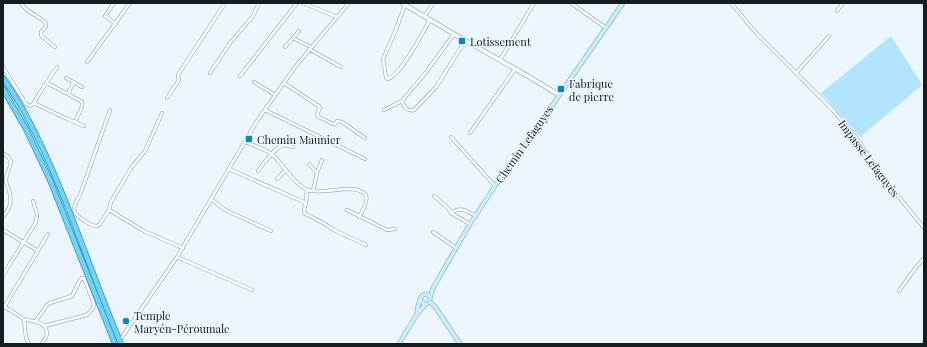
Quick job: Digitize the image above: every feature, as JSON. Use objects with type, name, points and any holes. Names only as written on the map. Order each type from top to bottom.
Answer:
[{"type":"highway","points":[[3,78],[29,120],[54,174],[121,344]]},
{"type":"highway","points":[[3,89],[26,129],[50,180],[115,344]]},
{"type":"main road","name":"Chemin Lefaguyes","points":[[398,344],[417,314],[429,301],[433,288],[494,186],[527,142],[622,3]]},
{"type":"main road","name":"Chemin Lefaguyes","points":[[424,294],[433,288]]},
{"type":"main road","points":[[429,301],[424,304],[420,298],[424,294],[429,295],[429,301],[436,308],[460,344]]},
{"type":"main road","name":"Chemin Lefaguyes","points":[[417,314],[420,300]]},
{"type":"street","points":[[21,3],[26,10],[44,20],[46,26],[41,32],[41,35],[55,47]]},
{"type":"street","points":[[114,3],[106,16],[116,24]]},
{"type":"street","points":[[87,62],[130,3]]},
{"type":"street","points":[[167,98],[179,80],[178,75],[225,3]]},
{"type":"street","points":[[210,73],[230,43],[253,16],[259,3]]},
{"type":"street","points":[[240,76],[297,3]]},
{"type":"street","points":[[303,3],[337,18]]},
{"type":"street","points":[[122,336],[183,248],[264,110],[310,48],[349,3]]},
{"type":"street","points":[[424,16],[433,3]]},
{"type":"street","points":[[500,60],[534,3]]},
{"type":"street","points":[[571,3],[606,28]]},
{"type":"street","name":"Impasse Lefaguyès","points":[[731,3],[757,34],[832,109],[858,140],[881,176],[924,228]]},
{"type":"street","points":[[837,10],[843,3]]},
{"type":"street","points":[[430,19],[412,51],[393,77],[388,79],[386,77],[382,59],[395,32],[404,4],[430,19],[465,41],[558,95]]},
{"type":"street","points":[[285,47],[299,31]]},
{"type":"street","points":[[384,110],[402,101],[427,71],[454,34]]},
{"type":"street","points":[[796,73],[829,36]]},
{"type":"street","points":[[293,38],[341,66]]},
{"type":"street","points":[[402,101],[408,110],[414,110],[436,87],[465,41]]},
{"type":"street","points":[[3,67],[26,104],[30,106],[34,103],[57,67]]},
{"type":"street","points":[[470,133],[515,69]]},
{"type":"street","points":[[66,78],[82,87]]},
{"type":"street","points":[[254,82],[275,95]]},
{"type":"street","points":[[47,83],[80,100],[82,104],[75,122]]},
{"type":"street","points":[[68,94],[73,83]]},
{"type":"street","points":[[284,83],[320,106],[319,116],[333,124],[337,121],[342,122],[365,138]]},
{"type":"street","points":[[34,103],[67,120],[84,126]]},
{"type":"street","points":[[110,110],[80,195],[74,206],[77,216],[94,226],[100,224],[131,168],[145,151],[162,113]]},
{"type":"street","points":[[264,110],[365,159]]},
{"type":"street","name":"Chemin Lefaguyes","points":[[451,137],[494,186]]},
{"type":"street","points":[[245,142],[272,154],[297,182],[307,190],[323,192],[349,189],[365,194],[367,201],[359,217]]},
{"type":"street","points":[[258,171],[272,154],[283,145],[293,147]]},
{"type":"street","points":[[3,153],[9,158],[11,164],[6,181],[11,203],[3,217]]},
{"type":"street","points":[[313,191],[322,160]]},
{"type":"street","points":[[309,164],[317,173]]},
{"type":"street","points":[[229,169],[306,203]]},
{"type":"street","points":[[277,180],[286,170]]},
{"type":"street","points":[[307,190],[304,214],[366,245]]},
{"type":"street","points":[[434,196],[452,213],[470,224]]},
{"type":"street","points":[[211,199],[226,210],[271,231]]},
{"type":"street","points":[[3,275],[36,222],[37,214],[33,202]]},
{"type":"street","points":[[452,213],[457,210],[464,209],[476,216]]},
{"type":"street","points":[[109,210],[144,231],[183,248]]},
{"type":"street","points":[[347,210],[387,230],[395,229]]},
{"type":"street","points":[[3,230],[38,251]]},
{"type":"street","points":[[432,232],[456,248]]},
{"type":"street","points":[[42,344],[47,333],[41,323],[24,319],[4,308],[48,234]]},
{"type":"street","points":[[177,257],[252,290]]},
{"type":"street","points":[[899,291],[924,258]]},
{"type":"street","points":[[35,322],[47,305],[72,296],[80,280],[84,278],[94,304],[93,308],[87,315],[44,326]]},
{"type":"street","points":[[24,319],[26,338],[30,344]]},
{"type":"shaded area","points":[[891,36],[922,85],[860,137],[821,93]]},
{"type":"place","name":"Lotissement","points":[[462,41]]},
{"type":"place","name":"Fabrique de pierre","points":[[561,89]]},
{"type":"place","name":"Chemin Maunier","points":[[249,139]]},
{"type":"place","name":"Temple Maryén-Péroumale","points":[[126,321]]}]
